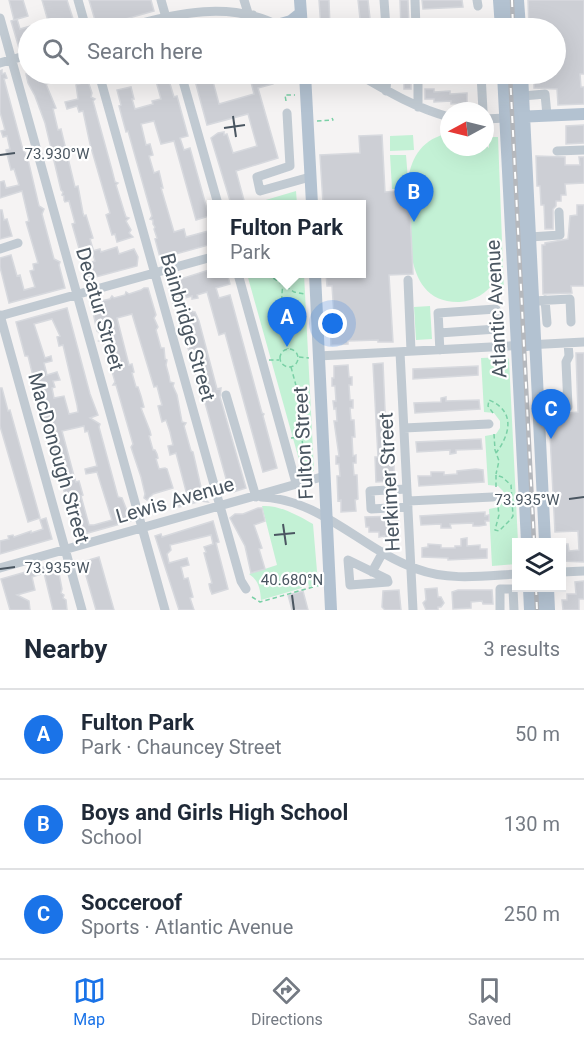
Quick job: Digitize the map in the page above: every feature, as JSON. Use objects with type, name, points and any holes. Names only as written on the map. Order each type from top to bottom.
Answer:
[{"type":"main road","points":[[499,0],[500,18]]},
{"type":"main road","points":[[509,0],[510,18]]},
{"type":"main road","points":[[518,0],[519,18]]},
{"type":"main road","points":[[306,84],[312,200]]},
{"type":"main road","name":"Atlantic Avenue","points":[[506,84],[515,117],[538,304],[526,345],[527,538]]},
{"type":"main road","points":[[514,84],[526,345]]},
{"type":"main road","points":[[519,84],[523,92]]},
{"type":"main road","name":"Atlantic Avenue","points":[[523,84],[523,92],[515,117],[508,177],[526,345],[539,409],[545,538]]},
{"type":"main road","points":[[515,117],[584,114]]},
{"type":"main road","points":[[508,177],[519,201]]},
{"type":"main road","name":"Fulton Street","points":[[315,278],[314,357],[325,476],[331,610]]},
{"type":"main road","points":[[524,286],[538,304]]},
{"type":"main road","points":[[530,610],[532,592]]},
{"type":"main road","points":[[533,592],[538,610]]},
{"type":"main road","points":[[548,592],[549,610]]},
{"type":"street","points":[[78,0],[83,18]]},
{"type":"street","points":[[161,0],[166,16]]},
{"type":"street","points":[[244,0],[250,18]]},
{"type":"street","points":[[384,0],[385,18]]},
{"type":"street","points":[[415,0],[416,18]]},
{"type":"street","points":[[159,18],[198,10],[231,10],[260,18]]},
{"type":"street","name":"Decatur Street","points":[[0,18],[18,82]]},
{"type":"street","points":[[0,63],[18,58]]},
{"type":"street","name":"Decatur Street","points":[[19,84],[165,610]]},
{"type":"street","name":"Bainbridge Street","points":[[102,84],[220,507],[241,580],[246,589]]},
{"type":"street","points":[[185,84],[217,200]]},
{"type":"street","points":[[374,84],[418,107],[440,114]]},
{"type":"street","points":[[386,84],[386,91]]},
{"type":"street","points":[[418,84],[418,107]]},
{"type":"street","points":[[482,84],[483,102]]},
{"type":"street","points":[[523,92],[545,94],[547,116]]},
{"type":"street","points":[[287,113],[290,166]]},
{"type":"street","points":[[494,118],[515,117]]},
{"type":"street","points":[[557,151],[584,150]]},
{"type":"street","points":[[310,161],[257,177],[260,191],[310,177]]},
{"type":"street","points":[[530,237],[560,235],[559,212]]},
{"type":"street","points":[[0,249],[18,243]]},
{"type":"street","points":[[0,316],[207,258]]},
{"type":"street","points":[[238,278],[296,483]]},
{"type":"street","points":[[408,280],[411,351]]},
{"type":"street","points":[[547,323],[538,304],[570,299],[571,322]]},
{"type":"street","points":[[439,333],[497,329],[496,309],[438,313],[439,333],[440,350]]},
{"type":"street","name":"MacDonough Street","points":[[0,316],[82,610]]},
{"type":"street","points":[[314,357],[584,342]]},
{"type":"street","points":[[539,409],[568,407],[566,362],[569,356],[568,343]]},
{"type":"street","name":"Herkimer Street","points":[[400,352],[413,610]]},
{"type":"street","points":[[226,395],[256,497]]},
{"type":"street","points":[[404,428],[489,424]]},
{"type":"street","name":"Lewis Avenue","points":[[0,568],[325,476]]},
{"type":"street","points":[[407,489],[370,491],[371,508],[493,497]]},
{"type":"street","name":"Lewis Avenue","points":[[256,497],[280,498],[307,507],[411,567],[435,575],[452,577],[512,574]]},
{"type":"street","points":[[372,572],[383,552]]},
{"type":"street","points":[[566,572],[584,571]]},
{"type":"street","points":[[500,610],[500,589],[513,589],[514,610]]},
{"type":"path","points":[[286,101],[285,95],[295,95]]},
{"type":"path","points":[[314,121],[333,120],[333,117],[327,118]]},
{"type":"path","points":[[274,278],[294,292],[306,294]]},
{"type":"path","points":[[284,278],[282,317],[288,350]]},
{"type":"path","points":[[280,360],[283,352],[288,350],[293,350],[298,357]]},
{"type":"path","points":[[298,357],[314,357]]},
{"type":"path","points":[[291,367],[298,357]]},
{"type":"path","points":[[268,360],[280,360]]},
{"type":"path","points":[[280,360],[285,366],[291,367]]},
{"type":"path","points":[[291,367],[298,393],[303,449]]},
{"type":"path","points":[[493,413],[488,406],[489,400],[506,413],[508,419],[507,433],[496,453]]},
{"type":"path","points":[[494,434],[496,453],[500,461],[496,475],[496,487]]},
{"type":"path","points":[[290,438],[314,435]]},
{"type":"path","points":[[496,475],[511,485],[513,516],[499,531],[496,531],[498,507]]},
{"type":"path","points":[[252,597],[260,602],[321,585]]},
{"type":"green space","points":[[413,135],[414,150],[390,151],[390,136]]},
{"type":"green space","points":[[440,136],[440,156],[494,156],[494,137],[498,137],[504,293],[496,294],[495,281],[480,296],[470,300],[460,302],[441,299],[427,291],[418,277],[410,242],[408,189],[392,189],[390,155],[406,155],[408,180],[412,163],[420,149],[432,139]]},
{"type":"green space","points":[[296,191],[297,200],[266,200]]},
{"type":"green space","points":[[248,278],[304,278],[314,471],[303,474]]},
{"type":"green space","points":[[430,306],[432,339],[416,340],[414,307]]},
{"type":"green space","points":[[506,357],[509,359],[518,538],[512,538],[512,564],[492,566],[489,509],[499,507],[505,498],[498,486],[488,485],[485,436],[496,434],[500,428],[500,421],[494,413],[484,412],[481,358]]},
{"type":"green space","points":[[262,506],[282,509],[313,524],[318,583],[315,573],[313,574],[316,585],[309,587],[308,582],[301,584],[302,588],[261,600],[258,585],[249,574],[277,565]]},
{"type":"building","points":[[9,0],[23,0],[28,16],[14,20]]},
{"type":"building","points":[[42,0],[67,0],[73,18],[47,18]]},
{"type":"building","points":[[89,0],[151,0],[154,11],[129,18],[94,18]]},
{"type":"building","points":[[319,0],[329,0],[330,18],[320,18]]},
{"type":"building","points":[[358,0],[368,0],[370,18],[360,18]]},
{"type":"building","points":[[400,0],[408,0],[409,18],[401,18]]},
{"type":"building","points":[[422,0],[462,0],[463,7],[423,9]]},
{"type":"building","points":[[528,0],[584,0],[584,74],[580,74],[581,87],[584,87],[584,104],[558,105],[557,89],[534,88],[534,84],[566,84],[566,18],[529,18]]},
{"type":"building","points":[[17,19],[18,22],[18,45],[11,21]]},
{"type":"building","points":[[2,70],[2,74],[5,73],[7,78],[4,79],[23,150],[27,155],[39,206],[44,209],[42,214],[54,259],[60,262],[65,288],[9,303],[0,258],[11,255],[24,290],[35,287],[30,271],[34,270],[33,264],[38,263],[26,222],[29,221],[22,191],[0,198],[0,182],[4,181],[6,188],[19,185],[14,169],[11,170],[6,150],[10,149],[7,136],[3,137],[1,131],[5,130],[0,112],[0,71]]},
{"type":"building","points":[[29,84],[46,84],[56,108],[53,109],[58,130],[61,129],[75,187],[78,186],[83,213],[84,216],[86,215],[93,238],[90,239],[93,249],[80,252],[72,224],[75,223],[69,201],[65,202],[62,195],[45,123]]},
{"type":"building","points":[[89,84],[91,97],[95,99],[93,101],[115,182],[118,183],[116,185],[126,217],[129,218],[126,221],[131,230],[129,233],[133,237],[117,242],[115,234],[112,235],[106,215],[110,213],[83,111],[79,112],[77,106],[67,109],[65,102],[78,99],[76,85]]},
{"type":"building","points":[[157,84],[170,84],[174,97],[177,96],[188,136],[180,138],[184,150],[190,148],[207,209],[207,217],[196,220],[174,141],[161,144],[154,121],[141,124],[146,145],[150,144],[153,155],[149,156],[154,173],[159,171],[163,188],[161,188],[174,232],[184,229],[186,237],[207,231],[207,245],[165,257],[161,261],[155,239],[157,238],[155,227],[153,220],[150,219],[152,216],[128,131],[126,132],[117,90],[131,87],[135,109],[161,99]]},
{"type":"building","points":[[196,84],[214,84],[219,104],[254,94],[252,84],[273,84],[258,88],[278,158],[236,171],[244,200],[230,200],[211,138],[218,133],[227,134],[233,153],[257,146],[248,114],[207,125]]},
{"type":"building","points":[[404,84],[411,84],[411,89],[404,89]]},
{"type":"building","points":[[425,89],[434,89],[434,92],[450,91],[450,94],[467,93],[467,102],[434,102],[434,99],[425,99]]},
{"type":"building","points":[[584,125],[584,143],[566,144],[566,126]]},
{"type":"building","points":[[382,135],[385,192],[409,190],[413,274],[389,275],[393,342],[348,341],[348,344],[331,345],[330,316],[334,315],[332,286],[327,286],[326,278],[366,278],[366,200],[323,200],[320,155],[360,153],[359,136]]},
{"type":"building","points":[[536,156],[565,157],[565,165],[580,165],[579,157],[584,157],[584,183],[565,184],[566,195],[561,195],[561,201],[556,201],[553,209],[553,229],[545,229],[544,205],[541,205],[540,186],[537,186]]},
{"type":"building","points":[[577,205],[584,205],[584,286],[571,286],[572,293],[543,294],[542,245],[568,239],[570,216],[577,215]]},
{"type":"building","points":[[0,210],[2,210],[4,220],[7,219],[12,236],[0,239]]},
{"type":"building","points":[[117,247],[119,254],[134,249],[138,257],[137,266],[88,279],[85,264],[95,261],[92,251],[100,249],[101,252]]},
{"type":"building","points":[[207,271],[207,278],[228,278],[230,284],[216,288],[219,298],[230,295],[277,468],[263,472],[225,333],[219,335],[207,292],[197,295],[198,298],[192,299],[192,296],[178,300],[180,304],[174,306],[168,283]]},
{"type":"building","points":[[148,288],[156,315],[154,318],[158,327],[156,330],[167,360],[170,382],[174,383],[182,422],[186,423],[184,426],[193,452],[203,496],[208,502],[201,501],[179,507],[176,498],[187,495],[176,453],[170,455],[168,446],[173,445],[170,432],[166,420],[162,422],[158,406],[162,405],[157,386],[154,387],[132,314],[117,318],[129,365],[132,364],[134,372],[132,373],[141,396],[144,407],[141,408],[150,431],[153,450],[157,454],[159,469],[167,469],[173,488],[153,494],[147,500],[144,498],[141,477],[131,447],[133,444],[116,385],[113,385],[115,382],[104,343],[99,341],[107,338],[97,331],[91,303]]},
{"type":"building","points":[[67,308],[90,394],[98,415],[90,418],[100,424],[118,497],[122,498],[131,521],[77,536],[42,415],[50,412],[47,402],[40,404],[28,356],[25,356],[16,322]],"holes":[[[52,319],[60,336],[57,337],[59,346],[63,345],[78,412],[69,414],[64,396],[54,398],[53,381],[60,380],[57,372],[47,375],[44,363],[52,361],[51,356],[45,358],[34,324]],[[84,426],[85,432],[88,431],[97,466],[85,469],[86,474],[97,472],[112,520],[94,525],[89,525],[79,481],[76,482],[62,431]]]},
{"type":"building","points":[[192,310],[199,321],[217,389],[221,388],[220,397],[246,488],[230,493],[178,314]]},
{"type":"building","points":[[576,353],[584,353],[584,562],[566,561],[566,544],[568,544],[569,551],[579,550],[578,531],[555,532],[549,415],[578,412]]},
{"type":"building","points":[[383,363],[387,457],[392,456],[394,460],[394,481],[376,482],[375,457],[378,457],[373,364]]},
{"type":"building","points":[[348,365],[349,377],[352,377],[352,385],[349,385],[353,408],[350,408],[351,420],[354,420],[355,437],[352,437],[353,456],[356,455],[356,463],[353,463],[354,475],[357,475],[358,499],[355,500],[356,511],[341,512],[341,500],[338,501],[339,464],[336,464],[336,456],[339,456],[334,421],[337,421],[333,401],[336,401],[335,386],[332,386],[332,378],[334,378],[334,366]]},
{"type":"building","points":[[478,366],[478,375],[413,379],[413,369]]},
{"type":"building","points":[[0,388],[2,388],[8,411],[10,410],[40,518],[28,522],[0,426]]},
{"type":"building","points":[[446,397],[446,401],[479,400],[480,409],[415,413],[414,403],[441,402],[441,398]]},
{"type":"building","points":[[481,439],[482,449],[456,450],[456,453],[450,454],[450,450],[417,452],[416,442]]},
{"type":"building","points":[[476,469],[483,470],[484,482],[419,486],[418,476],[431,476],[431,472],[444,472],[444,475]]},
{"type":"building","points":[[262,508],[265,521],[254,525],[262,548],[259,549],[265,569],[251,573],[245,546],[230,518],[235,514],[243,514]]},
{"type":"building","points":[[485,512],[485,516],[489,515],[489,521],[485,521],[486,525],[450,524],[451,528],[441,528],[441,524],[421,525],[420,516]]},
{"type":"building","points":[[398,516],[399,541],[385,541],[384,536],[379,537],[379,532],[369,532],[369,527],[366,527],[365,517]]},
{"type":"building","points":[[46,518],[52,539],[0,554],[0,541],[9,539],[8,536],[13,535],[14,537],[43,529],[40,520]]},
{"type":"building","points":[[213,521],[219,542],[216,543],[228,589],[212,594],[210,589],[209,584],[212,583],[204,547],[213,544],[211,535],[170,545],[171,550],[167,554],[169,563],[187,558],[189,565],[181,567],[184,579],[188,578],[194,610],[179,610],[155,536],[161,534],[162,537]]},
{"type":"building","points":[[467,538],[467,546],[480,545],[480,549],[487,549],[487,558],[448,560],[448,558],[422,557],[422,548],[428,547],[428,544],[441,545],[441,548],[455,548],[455,546],[461,546],[461,539]]},
{"type":"building","points":[[99,557],[114,610],[96,610],[82,562]]},
{"type":"building","points":[[57,563],[61,593],[66,600],[67,610],[53,610],[44,573],[32,577],[35,590],[17,595],[29,601],[30,610],[10,610],[1,579]]},
{"type":"building","points":[[584,581],[584,599],[579,599],[579,610],[563,610],[562,600],[567,600],[567,594],[576,594],[575,582]]},
{"type":"building","points":[[437,588],[438,597],[441,597],[444,603],[438,607],[438,610],[426,610],[423,603],[426,600],[425,589]]},
{"type":"building","points":[[399,590],[401,610],[385,610],[382,607],[383,591]]},
{"type":"building","points":[[492,590],[493,604],[483,604],[482,601],[471,602],[471,608],[453,609],[452,592]]},
{"type":"building","points":[[303,591],[308,610],[292,610],[288,595]]},
{"type":"railway","points":[[512,0],[513,18]]},
{"type":"railway","points":[[511,84],[534,538]]},
{"type":"railway","points":[[536,592],[537,610]]},
{"type":"place","name":"Boys and Girls High School","points":[[414,222]]},
{"type":"place","name":"Fulton Park","points":[[287,347]]},
{"type":"place","name":"Socceroof","points":[[551,439]]}]
